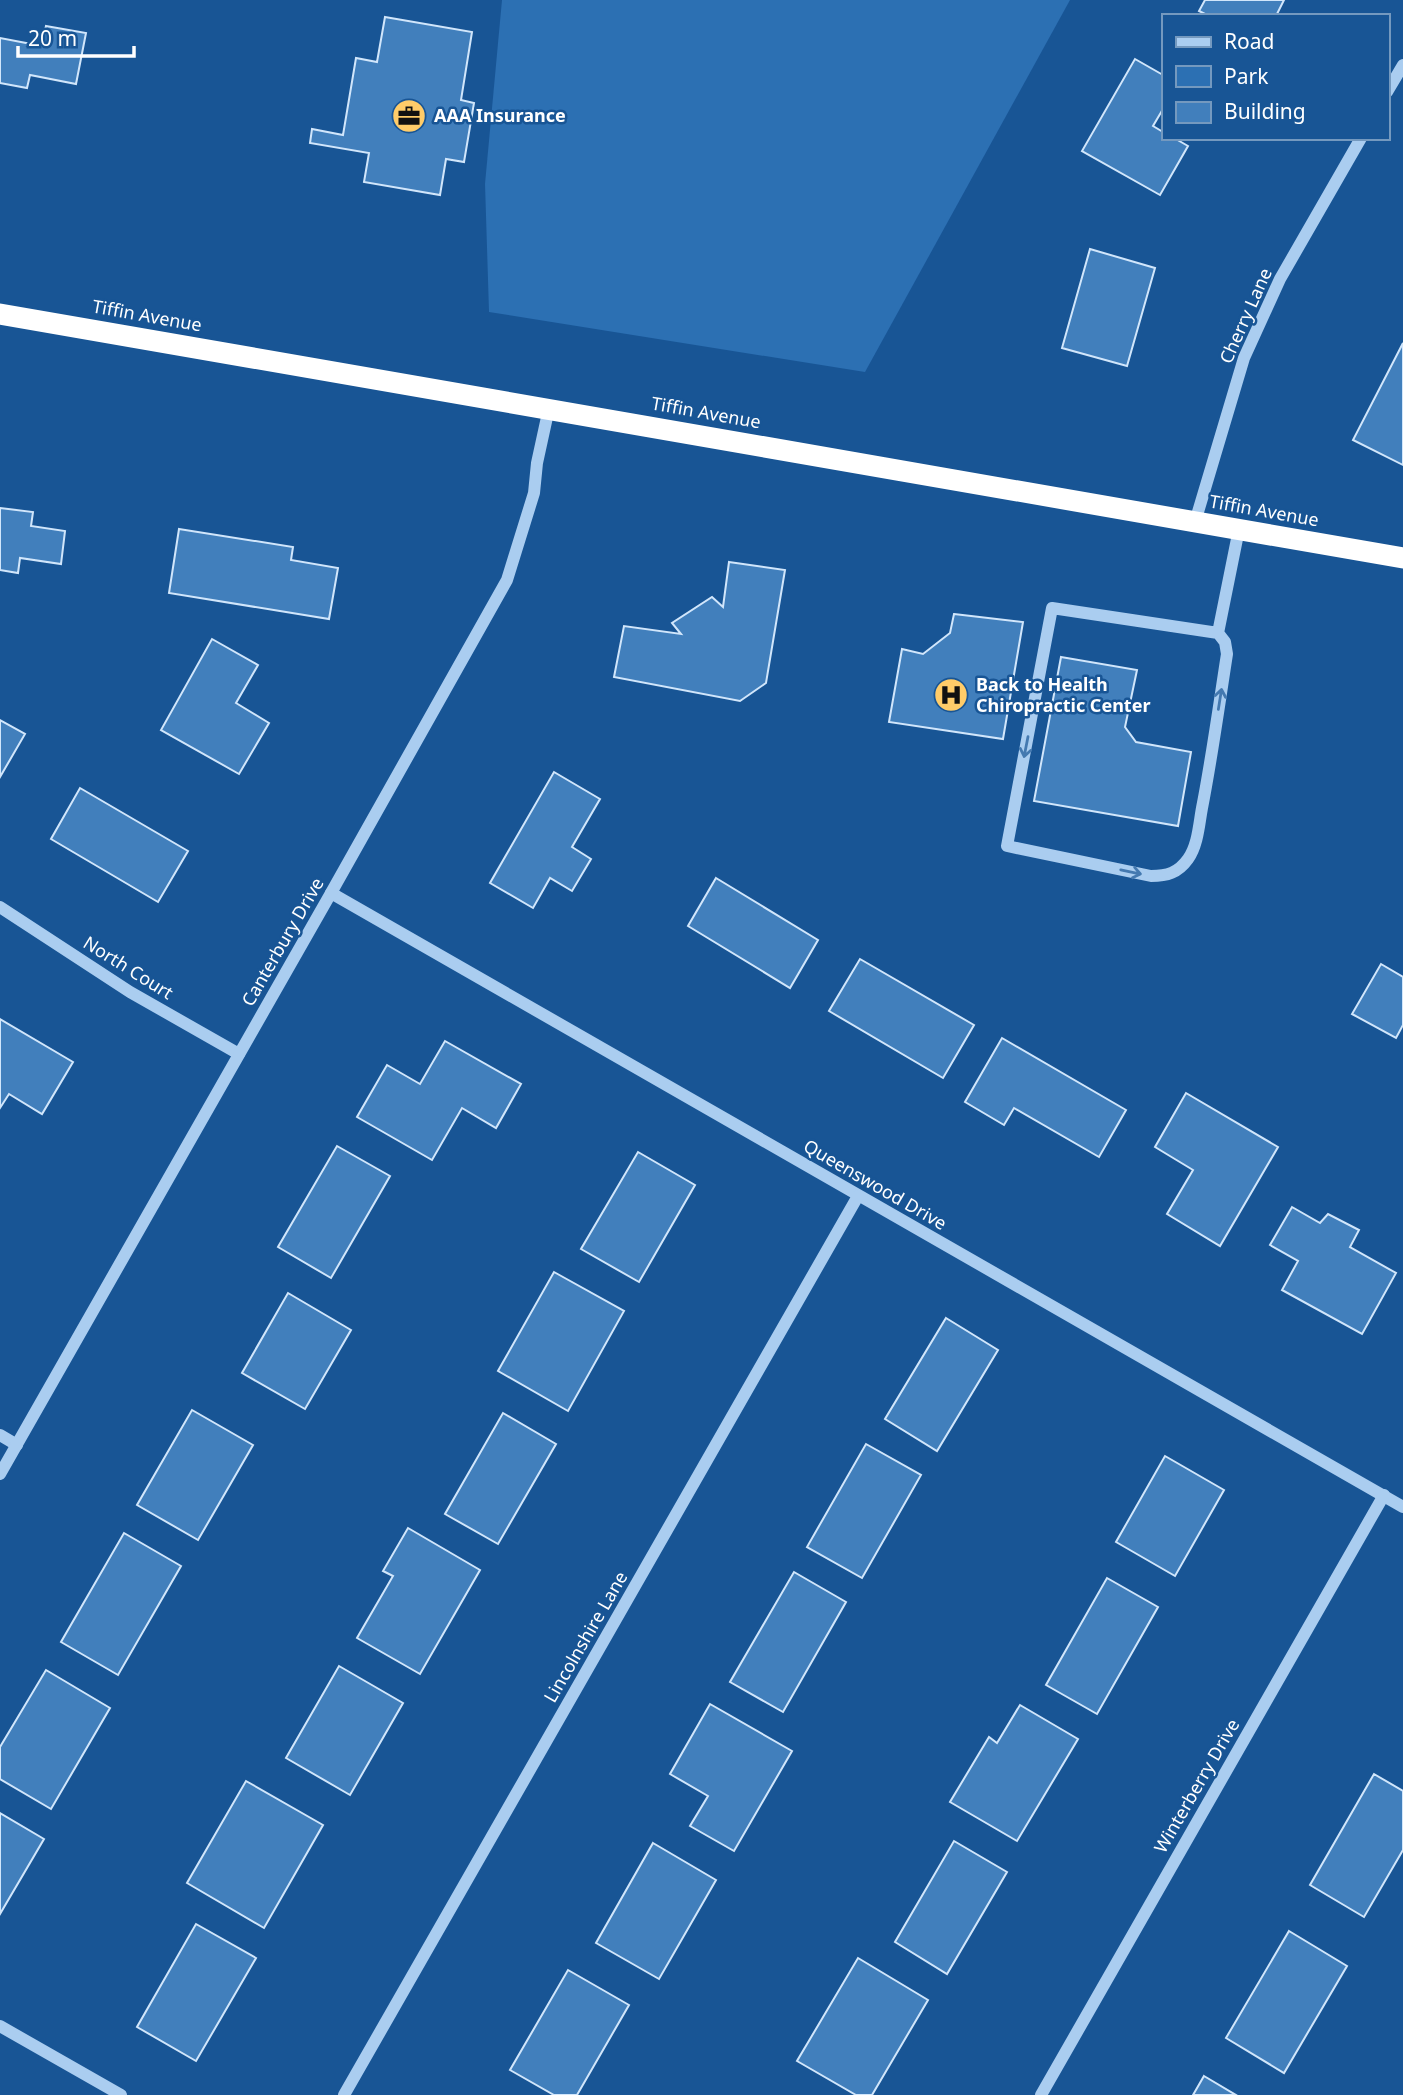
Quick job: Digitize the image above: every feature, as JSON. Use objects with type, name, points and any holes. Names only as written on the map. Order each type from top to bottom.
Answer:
[{"type":"highway","name":"Tiffin Avenue","points":[[0,314],[1403,558]]},
{"type":"street","points":[[1389,89],[1403,65]]},
{"type":"street","name":"Cherry Lane","points":[[1195,522],[1244,358],[1280,279],[1360,140]]},
{"type":"street","name":"Canterbury Drive","points":[[0,1474],[507,580],[529,512],[549,408]]},
{"type":"street","points":[[1218,633],[1052,608],[1007,846],[1151,876],[1169,876],[1189,858],[1196,841],[1227,654],[1225,642],[1218,633],[1239,529]]},
{"type":"street","name":"Queenswood Drive","points":[[331,894],[1403,1507]]},
{"type":"street","name":"North Court","points":[[0,907],[130,992],[239,1054]]},
{"type":"street","name":"Lincolnshire Lane","points":[[344,2095],[858,1196]]},
{"type":"street","points":[[0,1435],[17,1445]]},
{"type":"street","name":"Winterberry Drive","points":[[1041,2095],[1384,1495]]},
{"type":"street","points":[[0,2026],[121,2095]]},
{"type":"green space","points":[[502,0],[1070,0],[865,372],[489,312],[485,184]]},
{"type":"building","points":[[1205,0],[1284,0],[1277,14],[1205,14],[1199,11]]},
{"type":"building","name":"AAA Insurance","points":[[385,17],[472,32],[461,100],[474,103],[464,162],[446,159],[440,195],[364,182],[369,153],[310,143],[312,129],[343,135],[356,58],[377,62]]},
{"type":"building","points":[[46,26],[86,33],[76,84],[30,75],[27,88],[0,83],[0,38],[42,46]]},
{"type":"building","points":[[1135,59],[1162,74],[1162,111],[1153,126],[1162,131],[1162,140],[1178,140],[1188,146],[1160,195],[1082,151]]},
{"type":"building","points":[[1090,249],[1155,268],[1127,366],[1062,348]]},
{"type":"building","points":[[1403,343],[1403,465],[1353,440]]},
{"type":"building","points":[[0,508],[33,512],[31,526],[65,531],[61,564],[20,558],[18,573],[0,570]]},
{"type":"building","points":[[179,529],[293,547],[291,560],[338,568],[329,619],[169,593]]},
{"type":"building","points":[[729,562],[785,570],[766,683],[740,701],[614,677],[624,626],[681,634],[672,623],[712,597],[723,607]]},
{"type":"building","points":[[954,614],[1023,622],[1003,739],[889,722],[902,649],[923,654],[950,633]]},
{"type":"building","points":[[212,639],[258,665],[236,703],[269,723],[239,774],[161,730]]},
{"type":"building","points":[[1061,657],[1137,670],[1125,727],[1136,742],[1191,752],[1178,826],[1034,801]]},
{"type":"building","points":[[0,720],[25,734],[0,777]]},
{"type":"building","points":[[554,772],[600,799],[572,847],[591,859],[572,891],[550,878],[533,908],[490,883]]},
{"type":"building","points":[[80,788],[188,851],[158,902],[51,839]]},
{"type":"building","points":[[716,878],[818,940],[790,988],[688,926]]},
{"type":"building","points":[[860,959],[974,1025],[943,1078],[829,1011]]},
{"type":"building","points":[[1381,964],[1403,977],[1403,1025],[1396,1038],[1352,1014]]},
{"type":"building","points":[[0,1019],[73,1062],[42,1114],[9,1094],[0,1108]]},
{"type":"building","points":[[1002,1038],[1126,1110],[1099,1157],[1014,1108],[1004,1125],[965,1102]]},
{"type":"building","points":[[445,1041],[521,1084],[496,1128],[462,1108],[432,1160],[357,1117],[387,1065],[420,1084]]},
{"type":"building","points":[[1186,1093],[1278,1147],[1220,1246],[1167,1214],[1193,1170],[1155,1147]]},
{"type":"building","points":[[337,1146],[390,1176],[331,1278],[278,1247]]},
{"type":"building","points":[[638,1152],[695,1185],[639,1282],[581,1249]]},
{"type":"building","points":[[1292,1207],[1320,1223],[1328,1214],[1359,1230],[1350,1247],[1396,1273],[1362,1334],[1282,1290],[1298,1261],[1270,1245]]},
{"type":"building","points":[[554,1272],[624,1311],[568,1411],[498,1371]]},
{"type":"building","points":[[288,1293],[351,1330],[305,1409],[242,1373]]},
{"type":"building","points":[[946,1318],[998,1350],[937,1451],[885,1419]]},
{"type":"building","points":[[192,1410],[253,1445],[198,1540],[137,1505]]},
{"type":"building","points":[[503,1413],[556,1444],[498,1544],[445,1514]]},
{"type":"building","points":[[866,1444],[921,1475],[862,1578],[807,1547]]},
{"type":"building","points":[[1165,1456],[1224,1490],[1175,1576],[1116,1542]]},
{"type":"building","points":[[408,1528],[480,1570],[420,1674],[357,1638],[393,1576],[383,1571]]},
{"type":"building","points":[[124,1533],[181,1566],[118,1675],[61,1642]]},
{"type":"building","points":[[794,1572],[846,1602],[783,1712],[730,1682]]},
{"type":"building","points":[[1107,1578],[1158,1607],[1097,1714],[1046,1685]]},
{"type":"building","points":[[339,1666],[403,1703],[350,1795],[286,1758]]},
{"type":"building","points":[[46,1670],[110,1708],[51,1809],[0,1779],[0,1747]]},
{"type":"building","points":[[710,1704],[792,1751],[734,1851],[690,1826],[708,1796],[670,1774]]},
{"type":"building","points":[[1020,1705],[1078,1739],[1017,1841],[950,1802],[989,1737],[997,1743]]},
{"type":"building","points":[[1374,1774],[1403,1791],[1403,1850],[1364,1917],[1310,1885]]},
{"type":"building","points":[[246,1781],[323,1825],[264,1928],[187,1883]]},
{"type":"building","points":[[0,1813],[44,1839],[0,1914]]},
{"type":"building","points":[[954,1841],[1007,1872],[947,1974],[895,1942]]},
{"type":"building","points":[[653,1843],[716,1880],[659,1979],[596,1943]]},
{"type":"building","points":[[196,1924],[256,1958],[196,2061],[137,2027]]},
{"type":"building","points":[[1289,1931],[1347,1966],[1284,2073],[1226,2038]]},
{"type":"building","points":[[858,1958],[928,2000],[872,2095],[856,2095],[797,2061]]},
{"type":"building","points":[[568,1970],[629,2005],[577,2095],[554,2095],[510,2070]]},
{"type":"building","points":[[1204,2076],[1236,2095],[1193,2095]]},
{"type":"place","name":"AAA Insurance","points":[[409,116]]},
{"type":"place","name":"Back to Health Chiropractic Center","points":[[951,695]]}]
